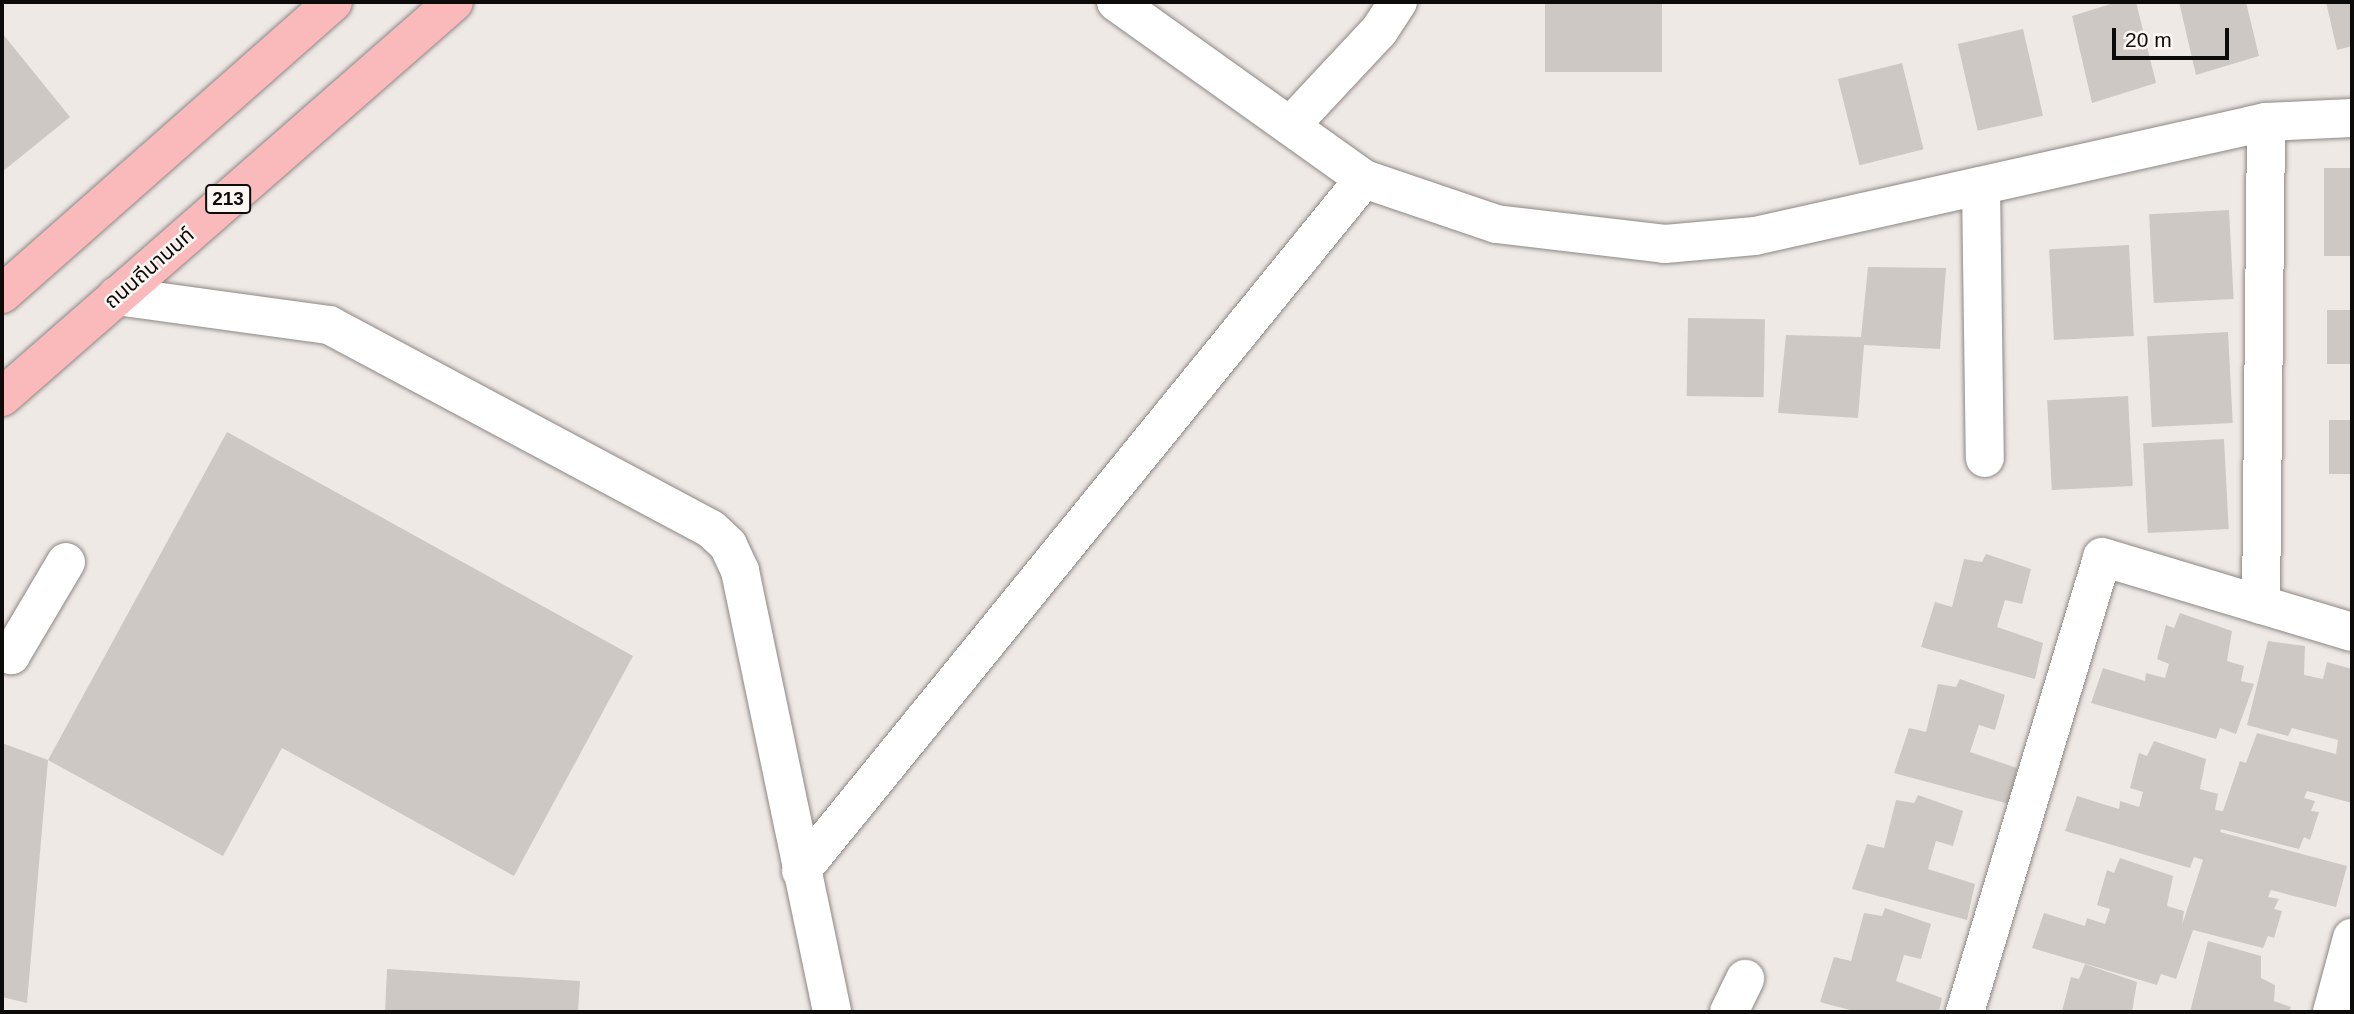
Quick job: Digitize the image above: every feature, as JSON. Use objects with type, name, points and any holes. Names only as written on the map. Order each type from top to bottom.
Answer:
[{"type":"main road","points":[[2,294],[333,2]]},
{"type":"main road","name":"ถนนถีนานนท์","points":[[2,397],[454,2]]},
{"type":"street","points":[[1116,2],[1364,179],[1496,225],[1665,244],[1755,236],[2266,122],[2352,118]]},
{"type":"street","points":[[1290,126],[1379,31],[1398,2]]},
{"type":"street","points":[[2261,605],[2266,122]]},
{"type":"street","points":[[801,871],[1364,179]]},
{"type":"street","points":[[1981,186],[1985,458]]},
{"type":"street","points":[[117,296],[329,325],[711,529],[728,545],[740,571],[832,1012]]},
{"type":"street","points":[[1965,1012],[2102,557],[2352,632]]},
{"type":"street","points":[[2,649],[11,655],[66,562]]},
{"type":"street","points":[[2332,1012],[2352,938]]},
{"type":"building","points":[[1545,2],[1662,2],[1662,72],[1545,72]]},
{"type":"building","points":[[2117,2],[2136,2],[2156,83],[2092,103],[2072,16]]},
{"type":"building","points":[[2179,2],[2246,2],[2259,56],[2196,75]]},
{"type":"building","points":[[2326,2],[2352,2],[2352,46],[2337,50]]},
{"type":"building","points":[[2023,29],[2043,116],[1978,131],[1958,44]]},
{"type":"building","points":[[2,33],[70,117],[2,172]]},
{"type":"building","points":[[1902,63],[1924,149],[1859,165],[1838,79]]},
{"type":"building","points":[[2324,168],[2352,168],[2352,256],[2324,256]]},
{"type":"building","points":[[2229,210],[2234,299],[2154,303],[2149,214]]},
{"type":"building","points":[[2129,245],[2134,336],[2054,340],[2049,249]]},
{"type":"building","points":[[1868,267],[1946,268],[1940,349],[1864,345],[1858,418],[1778,413],[1786,335],[1861,337]]},
{"type":"building","points":[[2327,310],[2352,310],[2352,364],[2327,364]]},
{"type":"building","points":[[1688,318],[1765,319],[1764,397],[1687,396]]},
{"type":"building","points":[[2228,332],[2233,423],[2152,427],[2147,336]]},
{"type":"building","points":[[2128,396],[2133,486],[2052,490],[2047,400]]},
{"type":"building","points":[[2329,420],[2352,420],[2352,474],[2329,474]]},
{"type":"building","points":[[227,432],[633,656],[514,876],[282,748],[223,856],[48,760]]},
{"type":"building","points":[[2224,439],[2229,529],[2148,533],[2143,443]]},
{"type":"building","points":[[1986,554],[2031,569],[2022,604],[2005,600],[1997,627],[2043,643],[2035,679],[1921,647],[1935,602],[1952,607],[1964,559],[1982,562]]},
{"type":"building","points":[[2180,613],[2232,631],[2227,661],[2244,666],[2241,681],[2254,684],[2236,734],[2220,728],[2216,739],[2091,703],[2103,668],[2145,681],[2146,673],[2165,678],[2169,664],[2157,659],[2166,625],[2174,628]]},
{"type":"building","points":[[2268,641],[2305,646],[2304,675],[2323,679],[2327,662],[2352,669],[2352,803],[2307,791],[2304,798],[2315,801],[2311,811],[2319,812],[2310,840],[2304,837],[2299,849],[2221,829],[2220,832],[2347,866],[2336,907],[2271,890],[2268,897],[2279,899],[2274,909],[2282,911],[2274,938],[2268,936],[2263,948],[2193,930],[2176,979],[2161,974],[2157,985],[2032,948],[2044,913],[2085,926],[2087,918],[2105,924],[2110,909],[2097,905],[2107,870],[2114,873],[2120,858],[2173,876],[2167,906],[2184,911],[2182,925],[2203,860],[2194,857],[2190,868],[2065,831],[2077,796],[2119,809],[2120,801],[2139,807],[2143,792],[2130,788],[2139,753],[2147,756],[2154,741],[2206,759],[2200,789],[2218,794],[2215,810],[2223,811],[2240,761],[2246,763],[2257,733],[2336,754],[2338,740],[2292,728],[2288,736],[2247,725]]},
{"type":"building","points":[[1960,679],[2005,695],[1995,730],[1979,725],[1970,752],[2017,768],[2009,804],[1894,773],[1909,728],[1926,732],[1938,684],[1956,687]]},
{"type":"building","points":[[2,743],[48,760],[27,1003],[2,997]]},
{"type":"building","points":[[1918,795],[1963,811],[1953,846],[1936,841],[1928,869],[1975,884],[1967,920],[1852,889],[1867,844],[1884,848],[1896,800],[1914,803]]},
{"type":"building","points":[[1885,908],[1931,924],[1921,959],[1904,955],[1896,981],[1942,998],[1939,1012],[1857,1012],[1820,1002],[1834,957],[1851,961],[1864,913],[1882,916]]},
{"type":"building","points":[[2208,941],[2261,956],[2261,978],[2275,985],[2274,1001],[2291,1007],[2289,1012],[2190,1012]]},
{"type":"building","points":[[2085,964],[2137,982],[2132,1012],[2062,1011],[2071,977],[2079,979]]},
{"type":"building","points":[[387,969],[580,981],[578,1012],[385,1012]]}]
